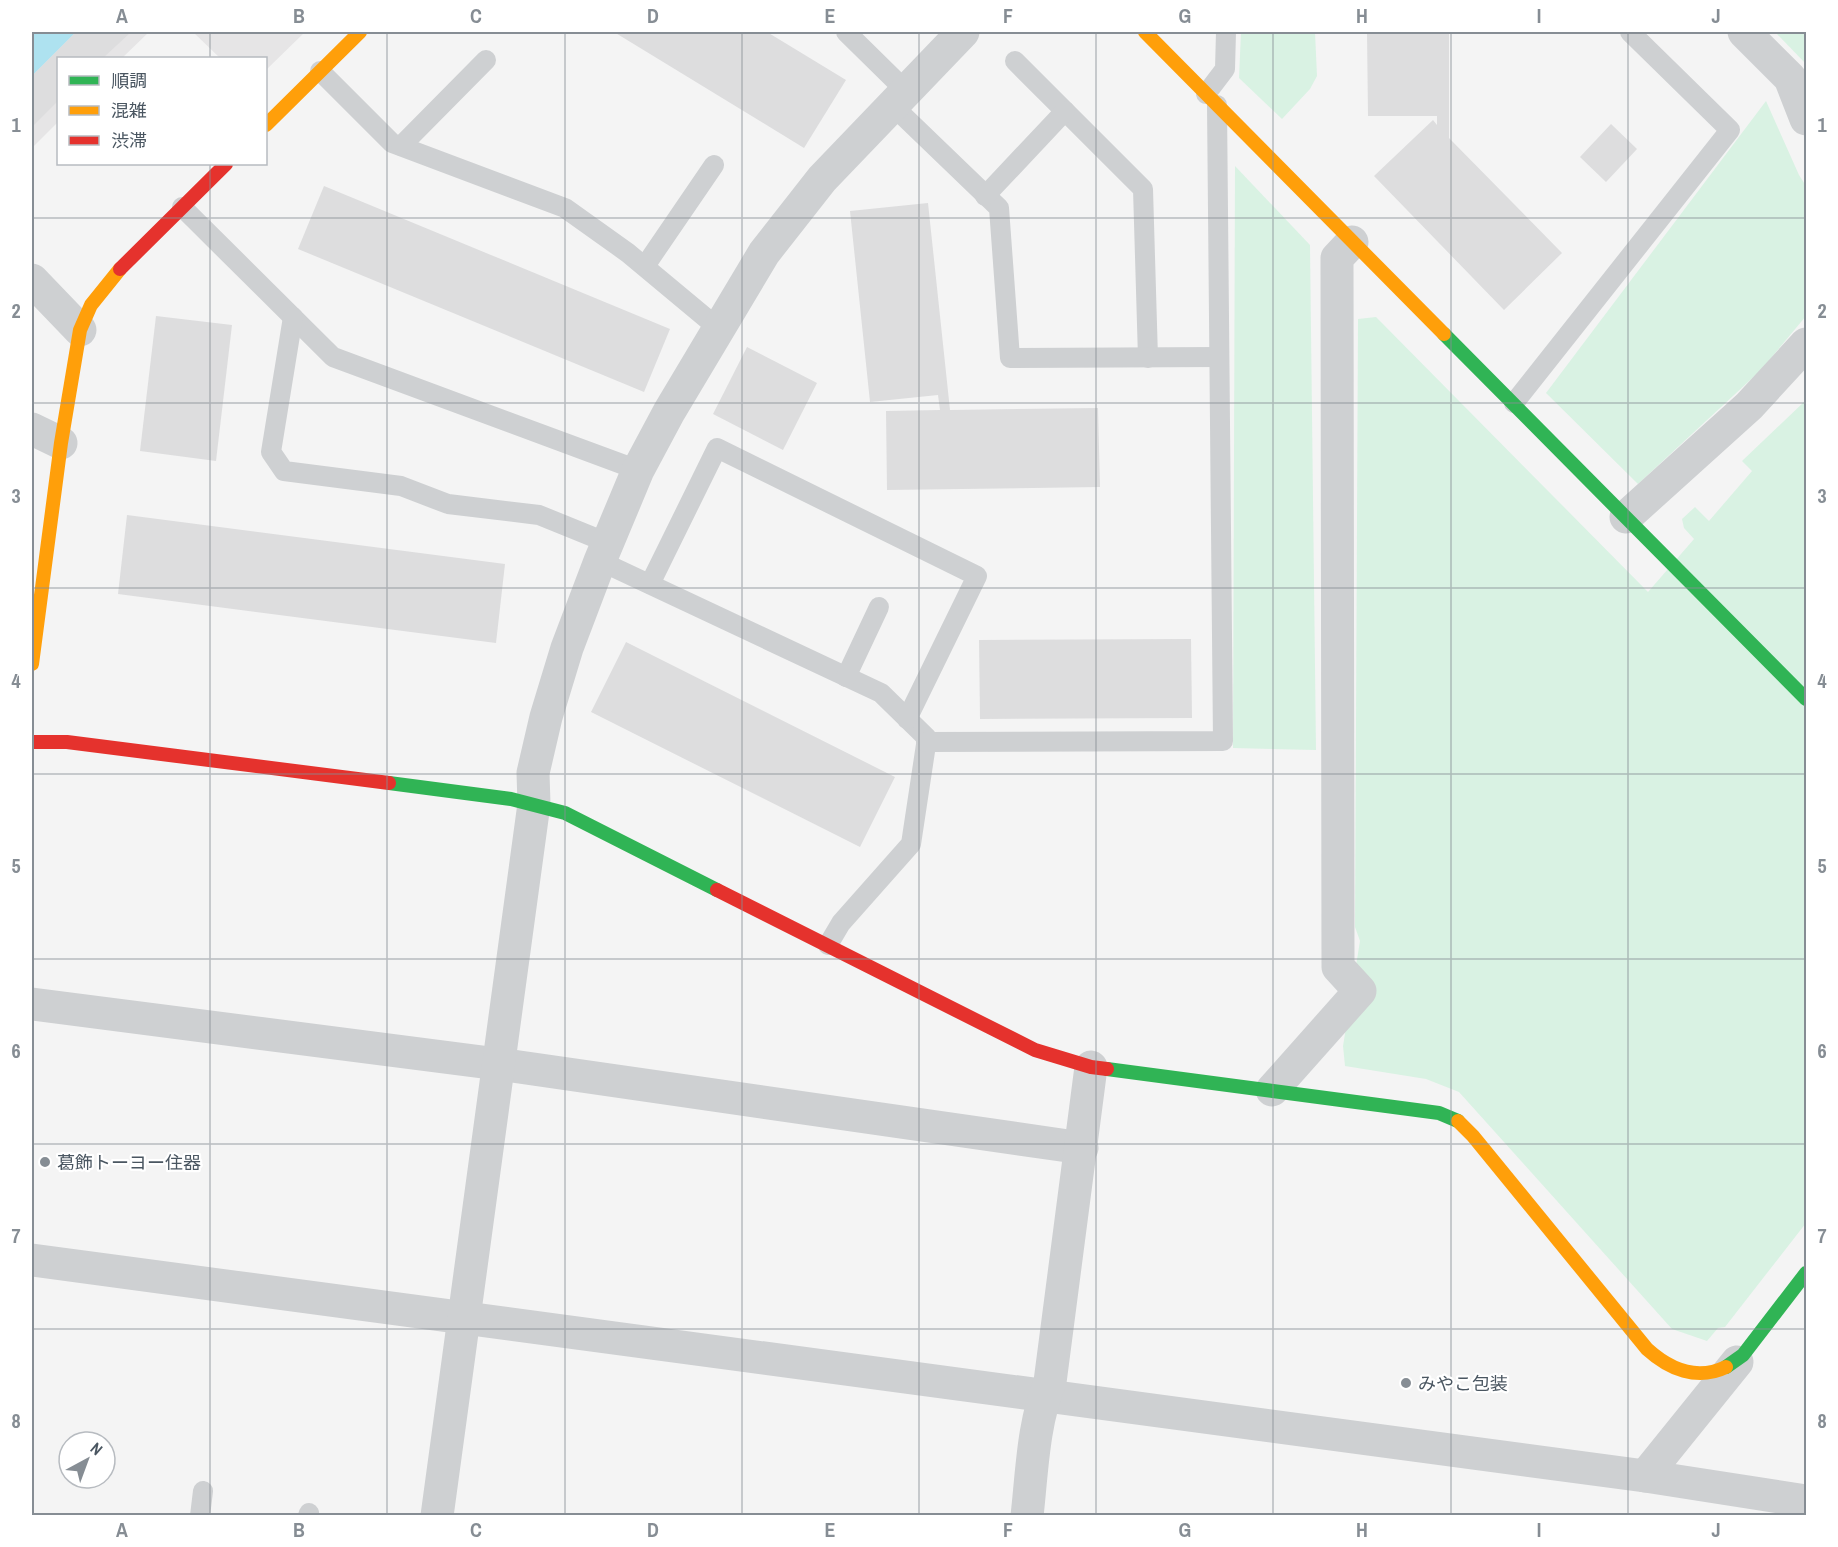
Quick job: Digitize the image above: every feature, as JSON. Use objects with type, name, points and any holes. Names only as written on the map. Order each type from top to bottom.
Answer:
[{"type":"street","points":[[267,124],[360,32]]},
{"type":"street","points":[[436,1515],[534,804],[533,773],[546,717],[567,648],[638,471],[669,412],[764,253],[822,179],[963,32]]},
{"type":"street","points":[[1145,32],[1806,699]]},
{"type":"street","points":[[1744,32],[1790,78],[1806,119]]},
{"type":"street","points":[[32,664],[61,443],[80,330],[91,305],[111,278],[225,165]]},
{"type":"street","points":[[1272,1090],[1360,991],[1338,967],[1337,258],[1352,242]]},
{"type":"street","points":[[32,280],[80,330]]},
{"type":"street","points":[[1626,517],[1749,406],[1806,344]]},
{"type":"street","points":[[32,429],[61,443]]},
{"type":"street","points":[[32,742],[67,741],[511,799],[534,804],[575,817],[1035,1050],[1090,1067],[1439,1113],[1457,1121],[1473,1136],[1659,1361],[1688,1373],[1703,1374],[1719,1371],[1737,1362]]},
{"type":"street","points":[[32,1004],[498,1064],[1082,1148]]},
{"type":"street","points":[[1027,1515],[1039,1421],[1050,1382],[1082,1148],[1090,1067]]},
{"type":"street","points":[[32,1260],[1645,1476],[1806,1501]]},
{"type":"street","points":[[1645,1476],[1806,1273]]},
{"type":"lane","points":[[846,32],[899,98],[999,208],[1010,358],[1219,357]]},
{"type":"lane","points":[[926,742],[1223,741],[1219,357],[1212,99],[1225,69],[1226,32]]},
{"type":"lane","points":[[1514,403],[1730,130],[1630,32]]},
{"type":"lane","points":[[401,146],[486,60]]},
{"type":"lane","points":[[1015,61],[1143,189],[1148,358]]},
{"type":"lane","points":[[320,71],[392,143],[565,208],[645,266],[718,328]]},
{"type":"lane","points":[[986,196],[1065,111]]},
{"type":"lane","points":[[645,266],[714,165]]},
{"type":"lane","points":[[182,207],[333,357],[638,471]]},
{"type":"lane","points":[[292,317],[271,452],[285,471],[401,486],[448,504],[539,515],[604,552],[650,584],[881,693],[927,738],[911,844],[841,923],[828,945]]},
{"type":"lane","points":[[650,584],[717,448],[977,576],[908,718]]},
{"type":"lane","points":[[846,677],[879,607]]},
{"type":"lane","points":[[200,1515],[204,1491]]},
{"type":"shaded area","points":[[32,32],[149,32],[123,57],[57,57],[57,123],[32,148]]},
{"type":"shaded area","points":[[193,32],[305,32],[267,69],[267,57],[219,57]]},
{"type":"green space","points":[[1241,32],[1315,32],[1317,76],[1310,89],[1282,119],[1239,78]]},
{"type":"green space","points":[[1775,32],[1806,32],[1806,64]]},
{"type":"green space","points":[[1766,101],[1806,186],[1806,316],[1761,370],[1638,484],[1546,393]]},
{"type":"green space","points":[[1235,166],[1310,245],[1316,750],[1233,748]]},
{"type":"green space","points":[[1376,317],[1648,592],[1694,539],[1684,528],[1682,519],[1695,507],[1709,521],[1752,471],[1742,461],[1806,400],[1806,1223],[1725,1327],[1718,1328],[1707,1341],[1672,1329],[1459,1092],[1426,1079],[1345,1066],[1343,1046],[1360,941],[1355,927],[1358,319]]},
{"type":"water","points":[[32,32],[76,32],[32,76]]},
{"type":"building","points":[[76,32],[131,32],[104,57],[57,57],[57,102],[32,127],[32,76]]},
{"type":"building","points":[[614,32],[767,32],[846,80],[804,148]]},
{"type":"building","points":[[1367,32],[1449,32],[1449,138],[1562,253],[1504,310],[1374,176],[1433,120],[1437,125],[1437,116],[1368,116]]},
{"type":"building","points":[[1611,124],[1637,149],[1606,182],[1580,157]]},
{"type":"building","points":[[324,186],[670,329],[644,392],[298,249]]},
{"type":"building","points":[[928,203],[950,410],[1098,408],[1100,487],[887,490],[886,411],[940,410],[938,395],[870,402],[850,211]]},
{"type":"building","points":[[156,316],[232,325],[216,461],[140,451]]},
{"type":"building","points":[[747,347],[817,383],[783,450],[713,414]]},
{"type":"building","points":[[127,515],[505,564],[496,643],[118,594]]},
{"type":"building","points":[[1191,639],[1192,718],[980,719],[979,640]]},
{"type":"building","points":[[626,642],[895,777],[860,847],[591,712]]},
{"type":"traffic: fast","points":[[1444,334],[1806,699]]},
{"type":"traffic: fast","points":[[389,783],[511,799],[565,813],[717,890]]},
{"type":"traffic: fast","points":[[1107,1069],[1439,1113],[1458,1121]]},
{"type":"traffic: fast","points":[[1726,1367],[1743,1355],[1806,1273]]},
{"type":"traffic: slow","points":[[267,124],[360,32]]},
{"type":"traffic: slow","points":[[1145,32],[1444,334]]},
{"type":"traffic: slow","points":[[32,664],[61,443],[80,330],[91,305],[120,269]]},
{"type":"traffic: slow","points":[[1458,1121],[1473,1136],[1647,1349],[1665,1362],[1684,1371],[1705,1373],[1726,1367]]},
{"type":"traffic: jam","points":[[120,269],[225,165]]},
{"type":"traffic: jam","points":[[32,742],[67,742],[389,783]]},
{"type":"traffic: jam","points":[[717,890],[1035,1050],[1091,1067],[1107,1069]]},
{"type":"place","name":"葛飾トーヨー住器","points":[[45,1162]]},
{"type":"place","name":"みやこ包装","points":[[1406,1383]]}]
